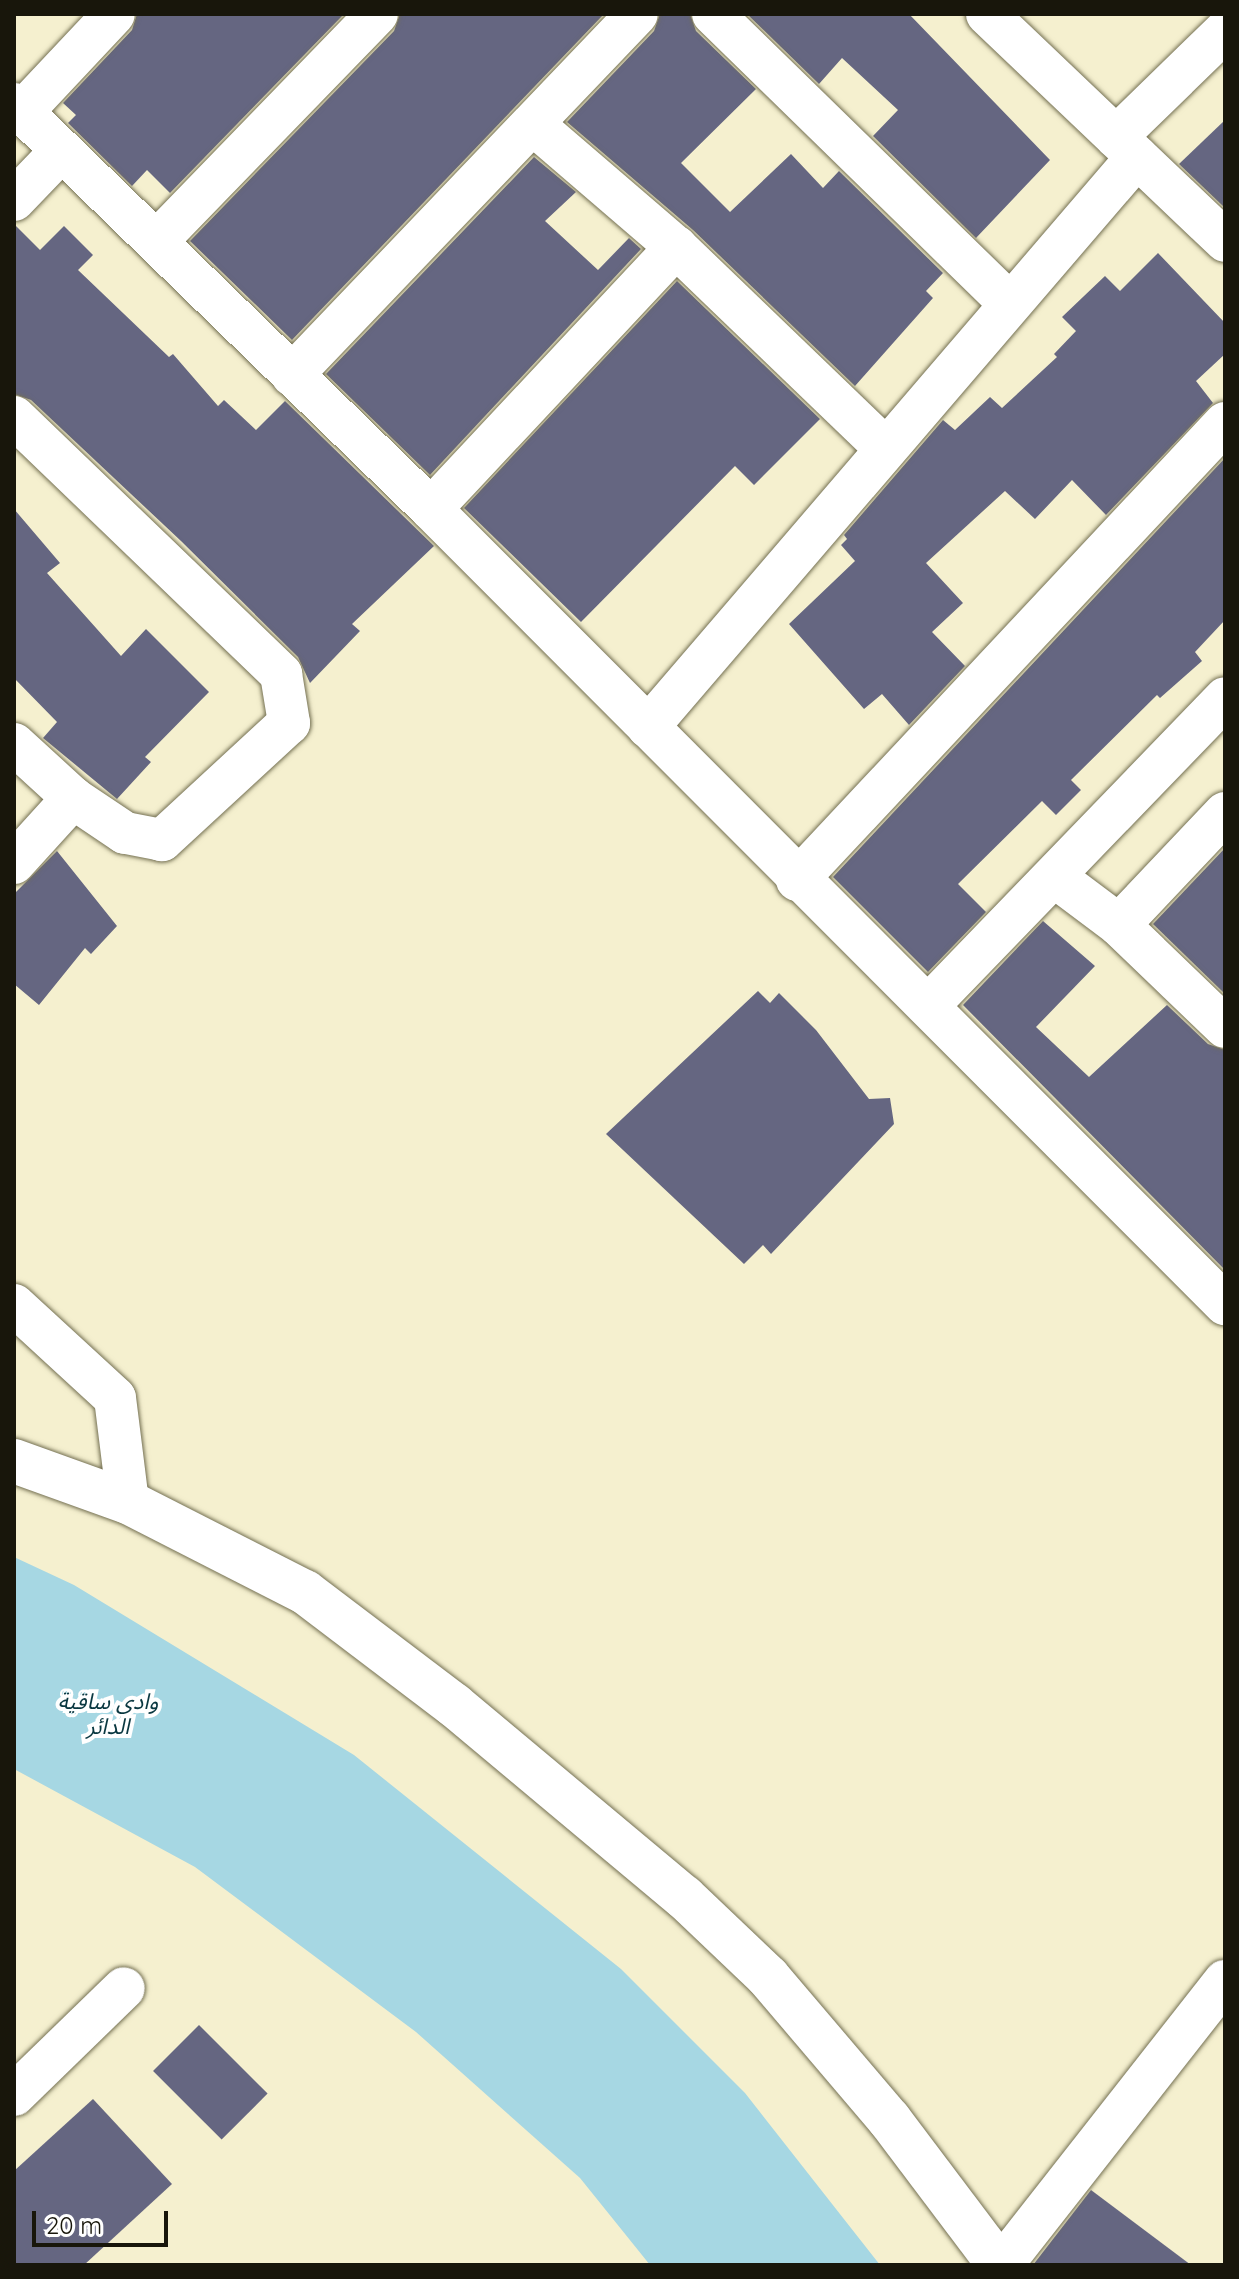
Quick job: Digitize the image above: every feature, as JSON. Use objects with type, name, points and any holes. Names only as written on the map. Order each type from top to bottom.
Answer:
[{"type":"street","points":[[114,14],[18,108],[431,509],[797,880],[928,1006],[1225,1304]]},
{"type":"street","points":[[157,241],[377,14]]},
{"type":"street","points":[[292,375],[637,14]]},
{"type":"street","points":[[713,14],[1009,303]]},
{"type":"street","points":[[987,14],[1225,241]]},
{"type":"street","points":[[648,727],[1009,303],[1127,147],[1225,31]]},
{"type":"street","points":[[534,125],[676,247],[884,447]]},
{"type":"street","points":[[14,200],[61,151]]},
{"type":"street","points":[[431,509],[676,247]]},
{"type":"street","points":[[14,417],[281,674],[289,723],[162,840],[125,833],[73,798],[14,744]]},
{"type":"street","points":[[797,880],[1225,423]]},
{"type":"street","points":[[928,1006],[1225,698]]},
{"type":"street","points":[[14,863],[73,798]]},
{"type":"street","points":[[1119,925],[1225,813]]},
{"type":"street","points":[[1055,877],[1119,925],[1225,1027]]},
{"type":"street","points":[[14,1305],[115,1398],[128,1502]]},
{"type":"street","points":[[14,1461],[128,1502],[305,1592],[454,1705],[684,1897],[768,1977],[869,2095],[1001,2265],[1225,1981]]},
{"type":"street","points":[[14,2095],[124,1988]]},
{"type":"water","name":"وادي ساقية الدائر","points":[[14,1557],[74,1585],[354,1755],[621,1969],[745,2093],[880,2265],[650,2265],[580,2178],[416,2032],[195,1867],[14,1769]]},
{"type":"building","points":[[137,14],[344,14],[170,193],[147,170],[132,186],[68,123],[76,115],[63,103],[132,30]]},
{"type":"building","points":[[400,14],[604,14],[292,340],[190,241],[394,31]]},
{"type":"building","points":[[660,14],[690,14],[696,31],[756,89],[681,163],[730,212],[791,154],[823,188],[839,171],[943,273],[926,291],[933,298],[855,386],[693,230],[567,122],[654,31]]},
{"type":"building","points":[[747,14],[909,14],[1050,160],[976,238],[873,136],[898,110],[842,58],[819,84]]},
{"type":"building","points":[[1225,120],[1225,208],[1179,164]]},
{"type":"building","points":[[534,157],[576,192],[545,221],[598,270],[629,238],[641,249],[430,475],[326,374]]},
{"type":"building","points":[[14,224],[40,250],[64,226],[93,255],[78,270],[169,357],[173,354],[218,406],[224,400],[256,430],[285,401],[434,546],[352,624],[360,631],[310,683],[298,657],[181,541],[31,400],[14,394]]},
{"type":"building","points":[[1158,253],[1225,323],[1225,354],[1196,381],[1213,403],[1106,515],[1072,480],[1035,519],[1005,491],[926,563],[963,603],[932,632],[965,666],[909,725],[882,694],[864,709],[789,624],[855,561],[841,545],[847,539],[844,535],[943,420],[955,430],[990,397],[1002,408],[1057,357],[1054,354],[1076,331],[1062,317],[1105,276],[1120,291]]},
{"type":"building","points":[[677,281],[820,419],[754,485],[735,466],[581,622],[464,508]]},
{"type":"building","points":[[1225,458],[1225,620],[1195,652],[1202,661],[1160,698],[1157,695],[1071,780],[1081,790],[1056,815],[1042,801],[958,884],[986,912],[928,972],[833,877]]},
{"type":"building","points":[[14,509],[60,563],[47,573],[121,656],[146,629],[209,692],[145,757],[151,762],[117,799],[43,738],[57,722],[14,678]]},
{"type":"building","points":[[1225,848],[1225,994],[1153,924]]},
{"type":"building","points":[[57,851],[117,926],[91,954],[85,948],[39,1005],[14,984],[14,894]]},
{"type":"building","points":[[1043,921],[1095,966],[1036,1027],[1089,1077],[1167,1005],[1208,1044],[1225,1050],[1225,1270],[963,1005]]},
{"type":"building","points":[[758,991],[770,1003],[779,993],[816,1030],[869,1099],[890,1098],[894,1124],[771,1254],[763,1245],[744,1264],[606,1134]]},
{"type":"building","points":[[199,2025],[268,2094],[222,2140],[153,2071]]},
{"type":"building","points":[[93,2099],[172,2184],[84,2265],[14,2265],[14,2171]]},
{"type":"building","points":[[1091,2190],[1191,2265],[1033,2265]]}]
